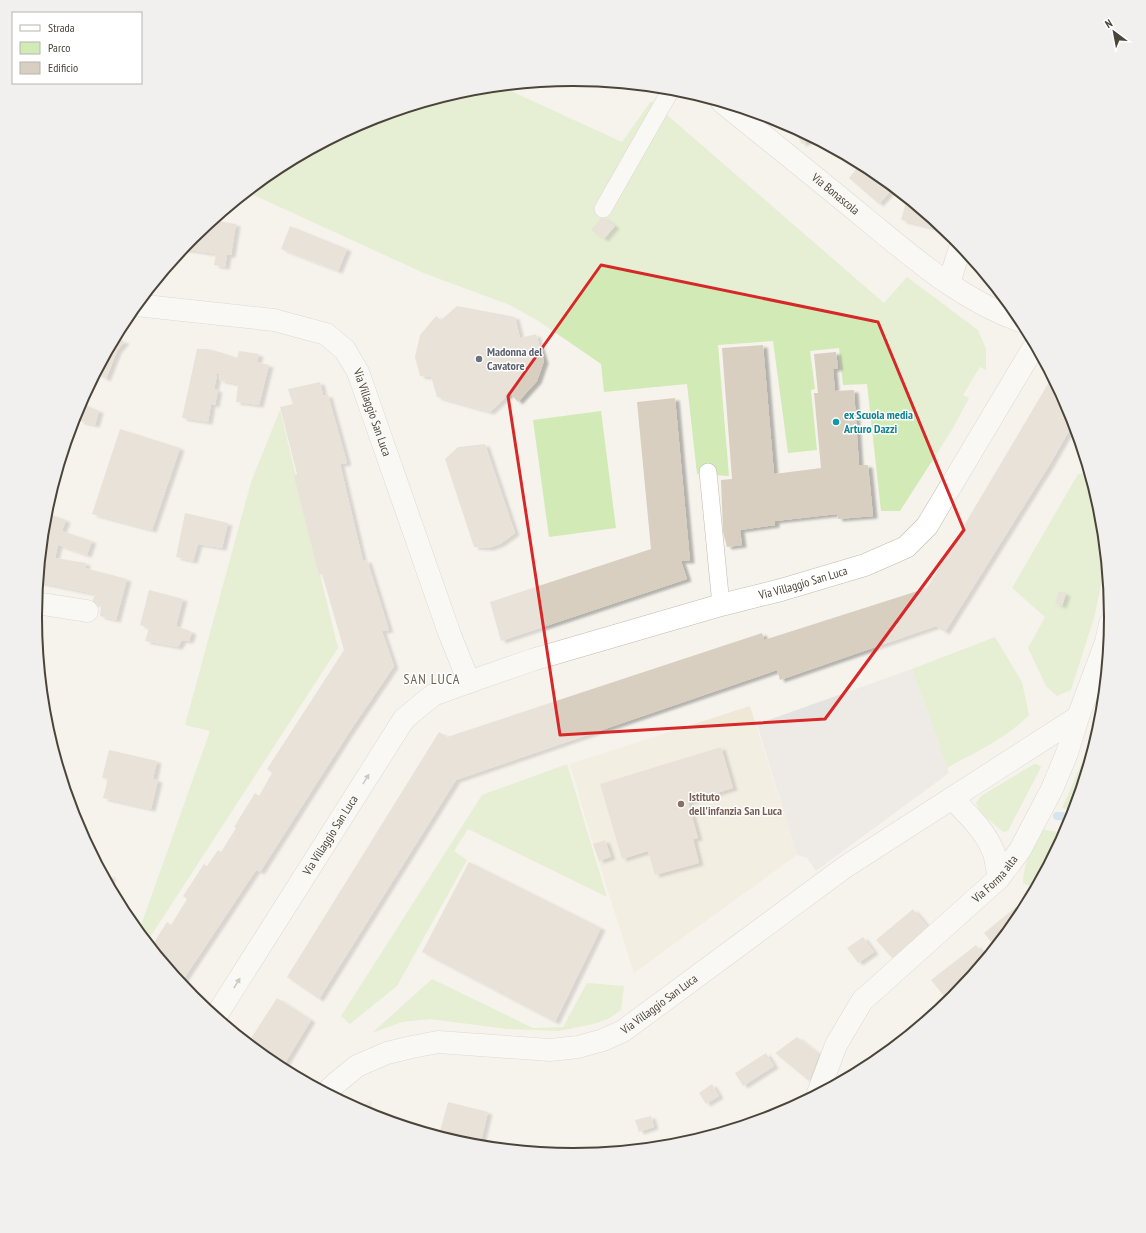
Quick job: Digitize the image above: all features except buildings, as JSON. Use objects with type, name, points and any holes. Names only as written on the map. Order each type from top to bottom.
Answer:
[{"type":"street","name":"Via Bonascola","points":[[733,111],[916,261],[977,301],[1013,318]]},
{"type":"street","points":[[949,284],[959,252]]},
{"type":"street","name":"Via Villaggio San Luca","points":[[142,306],[274,320],[326,334],[345,350],[358,372],[450,634],[469,682]]},
{"type":"street","name":"Via Villaggio San Luca","points":[[219,1012],[404,719],[433,696],[532,660],[865,565],[906,547],[927,526],[1032,350]]},
{"type":"street","points":[[42,604],[87,611]]},
{"type":"street","name":"Via Forma alta","points":[[821,1086],[836,1046],[862,1001],[999,878],[1020,850],[1052,789],[1067,753],[1078,717],[1103,650]]},
{"type":"street","name":"Via Villaggio San Luca","points":[[330,1089],[357,1066],[387,1053],[412,1047],[438,1042],[550,1050],[578,1047],[604,1040],[623,1031],[844,867],[1078,717]]},
{"type":"street","points":[[952,798],[974,820],[986,838],[994,854],[999,878]]},
{"type":"lane","points":[[603,208],[668,95]]},
{"type":"lane","points":[[708,472],[721,605]]},
{"type":"highlighted area","points":[[601,265],[878,322],[964,530],[825,719],[560,735],[508,396]]},
{"type":"shaded area","points":[[912,669],[949,773],[816,871],[807,858],[797,855],[757,724]]},
{"type":"shaded area","name":"Istituto dell'infanzia San Luca","points":[[750,706],[797,855],[634,973],[593,844],[570,764]]},
{"type":"shaded area","points":[[371,1100],[372,1108],[370,1107],[365,1105]]},
{"type":"green space","points":[[508,90],[622,142],[651,101],[884,303],[907,277],[978,330],[986,349],[986,370],[980,367],[963,395],[969,398],[952,430],[900,511],[881,511],[867,384],[843,385],[839,348],[810,351],[815,389],[811,390],[817,450],[788,453],[773,341],[718,345],[729,476],[697,474],[687,384],[604,392],[601,364],[540,322],[510,305],[426,274],[251,194],[278,175],[338,140],[402,114],[469,96]]},
{"type":"green space","points":[[280,410],[338,648],[150,937],[141,925],[210,731],[185,725],[251,482]]},
{"type":"green space","points":[[601,411],[616,528],[549,537],[533,420]]},
{"type":"green space","points":[[1084,473],[1086,479],[1094,513],[1103,579],[1094,618],[1071,690],[1057,696],[1046,686],[1028,648],[1045,617],[1012,588],[1078,474]]},
{"type":"green space","points":[[995,637],[1022,682],[1029,715],[1001,738],[947,768],[912,669]]},
{"type":"green space","points":[[1086,753],[1068,810],[1062,808]]},
{"type":"green space","points":[[567,764],[607,897],[468,829],[454,851],[467,860],[397,986],[350,1024],[341,1016],[482,795]]},
{"type":"green space","points":[[1034,764],[1041,767],[1008,831],[1003,832],[980,812],[976,803],[981,796]]},
{"type":"green space","points":[[1040,829],[1058,832],[1030,887],[1023,883],[1023,876],[1029,855]]},
{"type":"green space","points":[[432,979],[533,1028],[563,1027],[587,983],[624,986],[621,1010],[608,1019],[593,1024],[559,1031],[507,1029],[430,1019],[402,1022],[372,1033]]},
{"type":"waterway","points":[[1057,816],[1065,817]]},
{"type":"place","name":"Madonna del Cavatore","points":[[479,359]]},
{"type":"place","name":"ex Scuola media Arturo Dazzi","points":[[836,422]]},
{"type":"place","name":"Istituto dell'infanzia San Luca","points":[[681,804]]},
{"type":"district","name":"SAN LUCA","points":[[432,679]]}]
